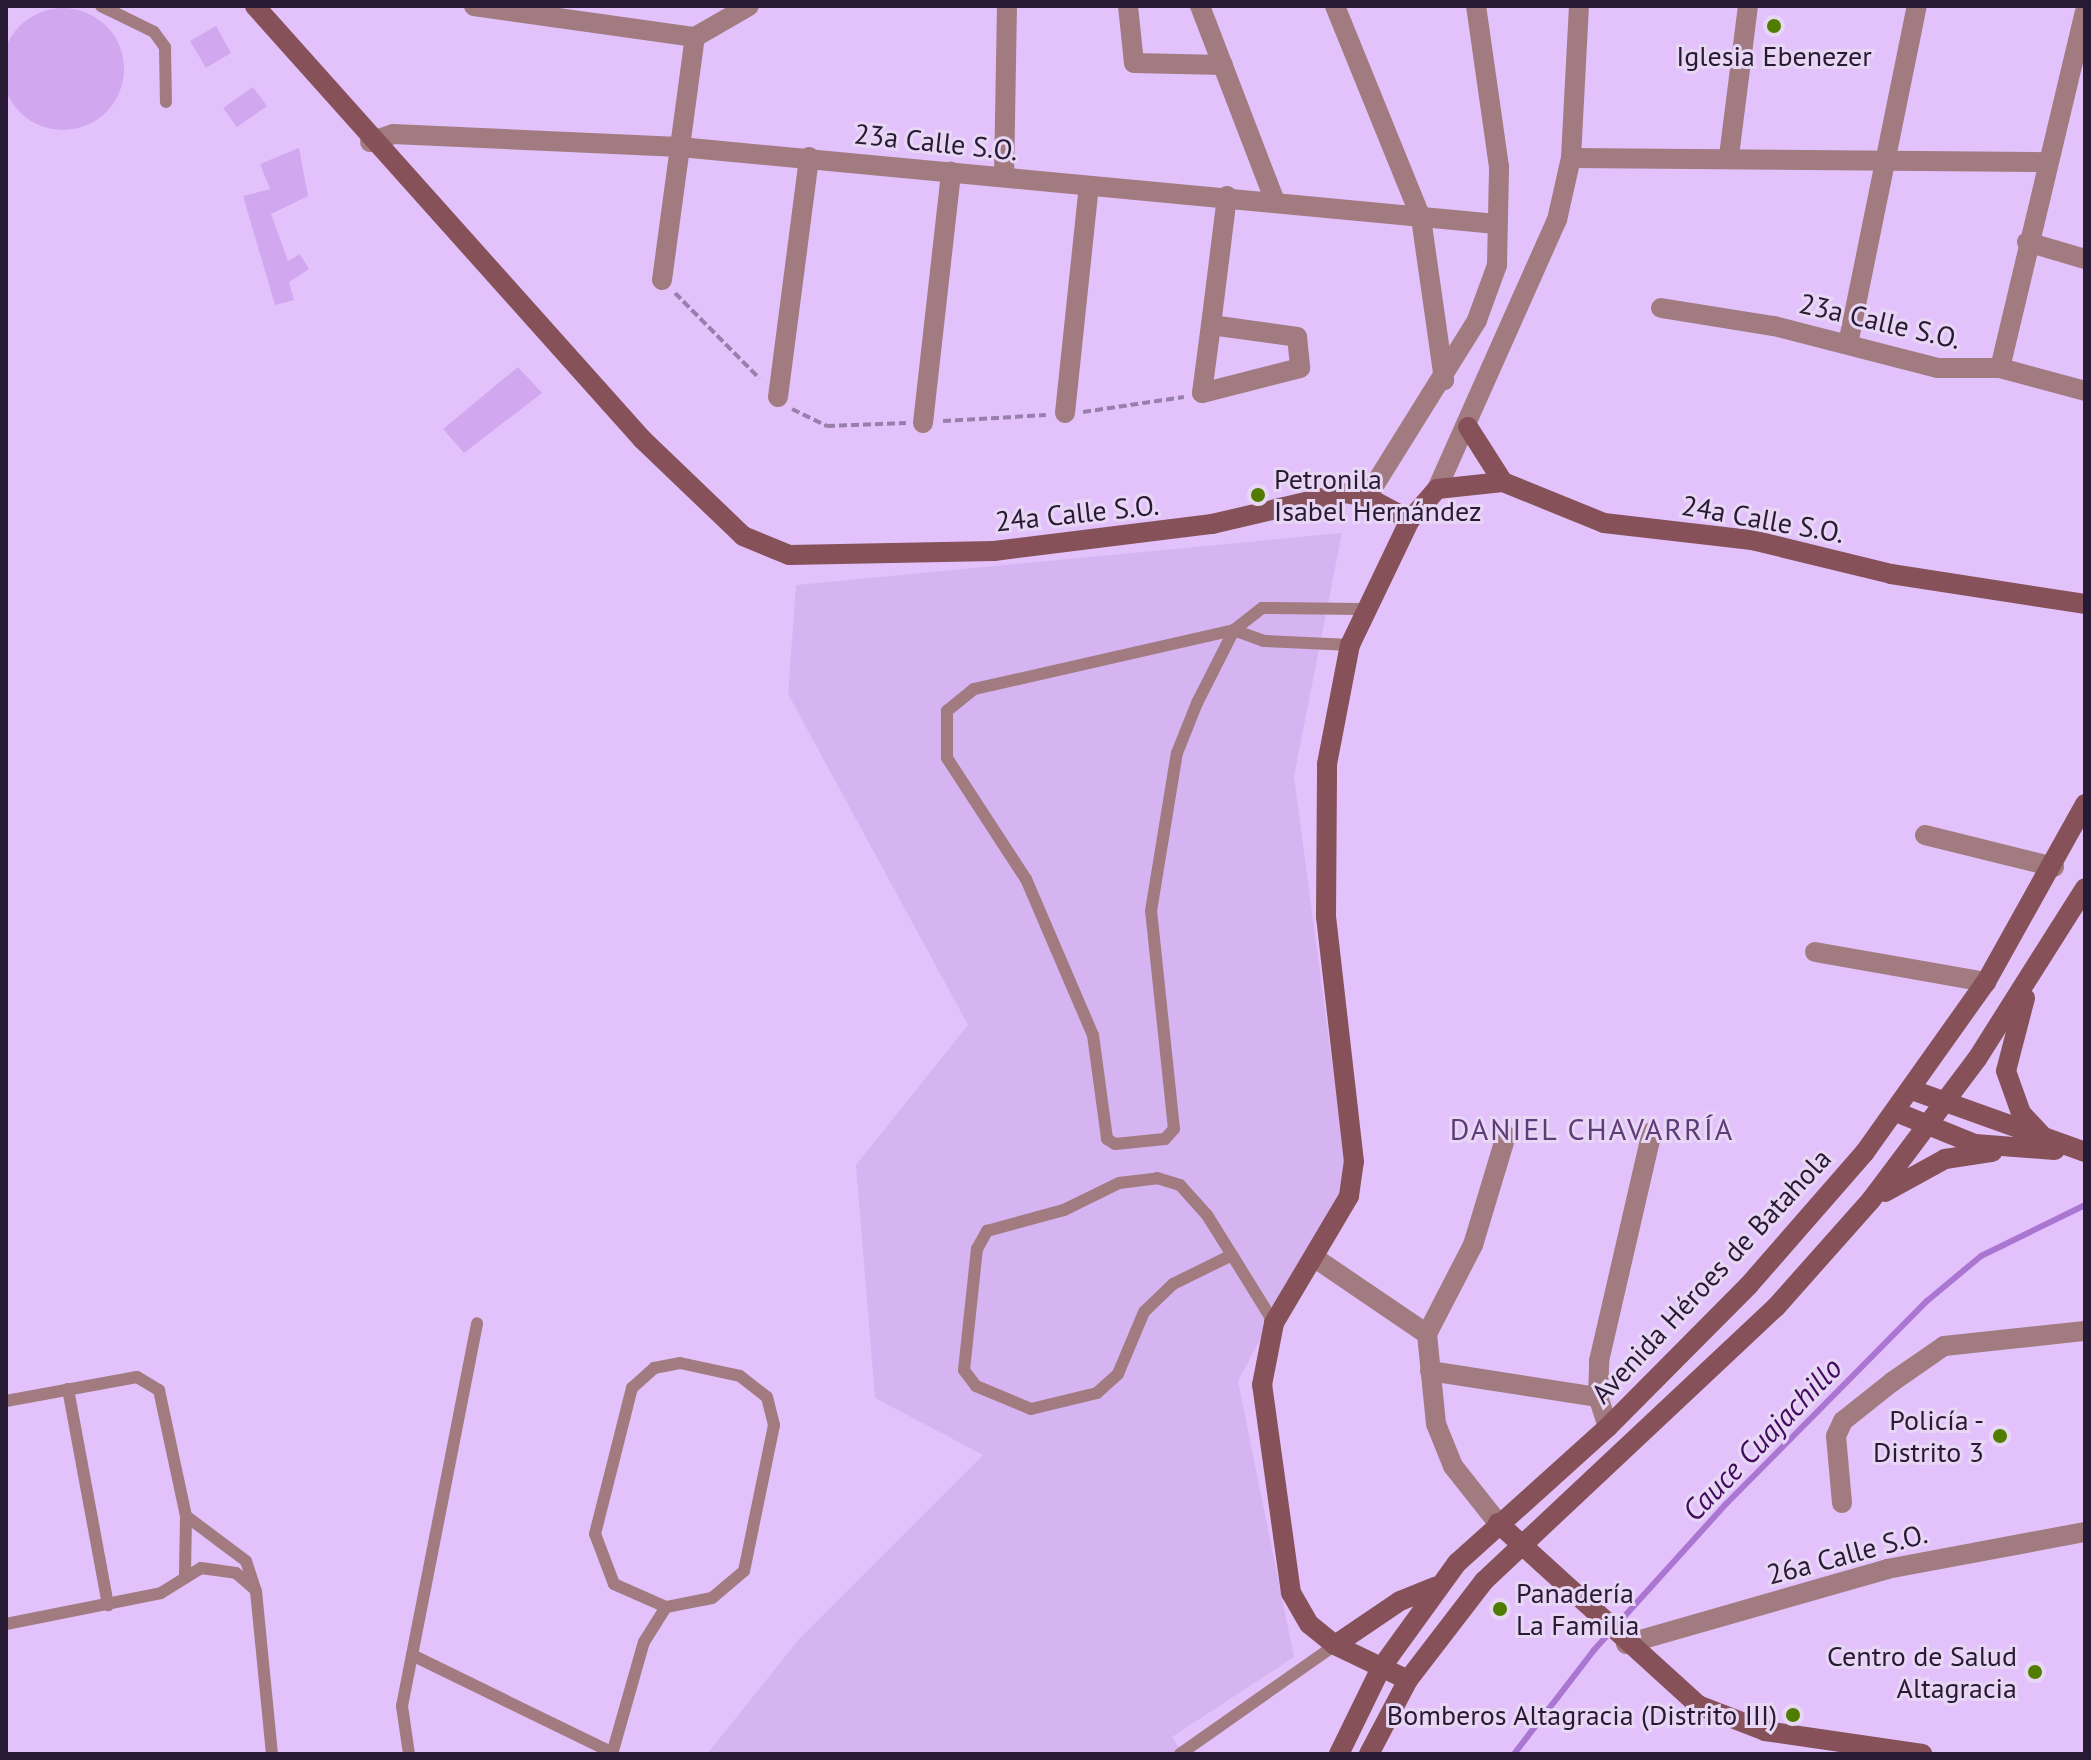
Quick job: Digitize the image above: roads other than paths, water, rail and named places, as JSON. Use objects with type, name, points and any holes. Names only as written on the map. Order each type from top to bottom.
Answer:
[{"type":"street","points":[[255,6],[370,142]]},
{"type":"street","points":[[474,6],[634,25],[695,37],[749,6]]},
{"type":"street","points":[[623,6],[634,25]]},
{"type":"street","points":[[1004,177],[1007,6]]},
{"type":"street","points":[[1128,6],[1134,63],[1223,65]]},
{"type":"street","points":[[1200,6],[1274,199]]},
{"type":"street","points":[[1335,6],[1421,218],[1444,380]]},
{"type":"street","points":[[1410,520],[1367,497],[1444,380],[1497,265],[1499,167],[1476,6]]},
{"type":"street","points":[[1408,1680],[1335,1645],[1309,1624],[1291,1593],[1262,1385],[1274,1323],[1349,1196],[1354,1162],[1323,840],[1327,764],[1350,645],[1363,609],[1410,520],[1437,489],[1541,269],[1571,158],[1579,6]]},
{"type":"street","points":[[1729,156],[1748,6]]},
{"type":"street","points":[[1848,344],[1882,159],[1917,6]]},
{"type":"street","points":[[2000,368],[2046,162],[2076,84],[2085,12]]},
{"type":"street","points":[[662,280],[695,37]]},
{"type":"street","name":"23a Calle S.O.","points":[[370,142],[393,134],[680,147],[1089,186],[1274,199],[1421,218],[1496,224]]},
{"type":"street","name":"24a Calle S.O.","points":[[370,142],[642,439],[743,536],[789,555],[1117,540],[1314,496],[1367,497]]},
{"type":"street","points":[[1571,158],[1729,156],[2046,162]]},
{"type":"street","points":[[778,397],[809,157]]},
{"type":"street","points":[[923,423],[951,172]]},
{"type":"street","points":[[1065,413],[1089,186]]},
{"type":"street","points":[[1211,325],[1297,337],[1300,368],[1202,393],[1227,196]]},
{"type":"street","points":[[2027,242],[2085,259]]},
{"type":"street","name":"23a Calle S.O.","points":[[1661,308],[1848,344],[1938,368],[2000,368],[2085,391]]},
{"type":"street","points":[[1468,427],[1503,482]]},
{"type":"street","name":"24a Calle S.O.","points":[[1437,489],[1503,482],[1604,523],[1752,540],[1906,577],[2085,604]]},
{"type":"street","name":"Avenida Héroes de Batahola","points":[[1339,1754],[1381,1668],[1435,1587],[1498,1523],[1608,1427],[1811,1218],[1896,1112],[1986,982],[2054,867],[2085,804]]},
{"type":"street","points":[[1925,835],[2054,867]]},
{"type":"street","points":[[1369,1754],[1408,1680],[1484,1581],[1776,1307],[1871,1200],[1928,1129],[2031,976],[2085,888]]},
{"type":"street","points":[[1815,952],[1986,982]]},
{"type":"street","points":[[2031,976],[2006,1071],[2021,1113],[2067,1148]]},
{"type":"street","points":[[1912,1090],[1944,1105],[2067,1148]]},
{"type":"street","points":[[1896,1112],[1928,1129],[2008,1150]]},
{"type":"street","points":[[1608,1427],[1598,1397],[1607,1324],[1652,1132]]},
{"type":"street","points":[[1506,1136],[1473,1245],[1427,1334],[1436,1424],[1453,1466],[1519,1548],[1698,1705],[1765,1731],[1922,1754]]},
{"type":"street","points":[[1871,1200],[1945,1159],[2008,1150],[2067,1148]]},
{"type":"street","points":[[1315,1258],[1427,1334]]},
{"type":"street","points":[[1842,1503],[1836,1436],[1843,1421],[1892,1382],[1944,1346],[2085,1331]]},
{"type":"street","points":[[1430,1371],[1598,1397]]},
{"type":"street","name":"26a Calle S.O.","points":[[1623,1641],[1887,1569],[2085,1532]]},
{"type":"street","points":[[1335,1645],[1400,1601],[1435,1587]]},
{"type":"lane","points":[[101,6],[154,32],[165,47],[166,102]]},
{"type":"lane","points":[[1234,630],[1177,753],[1155,867],[1155,978],[1174,1129],[1165,1139],[1115,1144],[1107,1139],[1099,1053],[1080,1001],[1026,879],[947,758],[942,727],[955,700],[974,689],[1234,630],[1262,608],[1363,609]]},
{"type":"lane","points":[[1234,630],[1264,641],[1350,645]]},
{"type":"lane","points":[[1232,1255],[1173,1284],[1144,1312],[1118,1374],[1097,1393],[1031,1409],[976,1386],[964,1370],[977,1249],[987,1231],[1064,1210],[1119,1183],[1157,1178],[1180,1185],[1232,1255],[1274,1323]]},
{"type":"lane","points":[[409,1754],[400,1726],[477,1323]]},
{"type":"lane","points":[[412,1655],[613,1753],[644,1642],[666,1607],[712,1598],[744,1571],[774,1425],[767,1397],[709,1365],[654,1368],[632,1388],[595,1534],[614,1584],[666,1607]]},
{"type":"lane","points":[[6,1401],[137,1377],[159,1390],[186,1516],[185,1576]]},
{"type":"lane","points":[[68,1389],[108,1605]]},
{"type":"lane","points":[[186,1516],[246,1561],[256,1591],[272,1754]]},
{"type":"lane","points":[[6,1624],[161,1593],[185,1576],[218,1567],[256,1591]]},
{"type":"lane","points":[[1180,1754],[1335,1645]]},
{"type":"waterway","name":"Cauce Cuajachillo","points":[[1514,1754],[1594,1650],[1726,1504],[1927,1301],[1981,1256],[2085,1205]]},
{"type":"place","name":"Iglesia Ebenezer","points":[[1774,26]]},
{"type":"place","name":"Petronila Isabel Hernández","points":[[1258,495]]},
{"type":"place","name":"Policía - Distrito 3","points":[[2000,1436]]},
{"type":"place","name":"Panadería La Familia","points":[[1500,1609]]},
{"type":"place","name":"Centro de Salud Altagracia","points":[[2035,1672]]},
{"type":"place","name":"Bomberos Altagracia (Distrito III)","points":[[1793,1715]]},
{"type":"district","name":"DANIEL CHAVARRÍA","points":[[1592,1129]]}]
